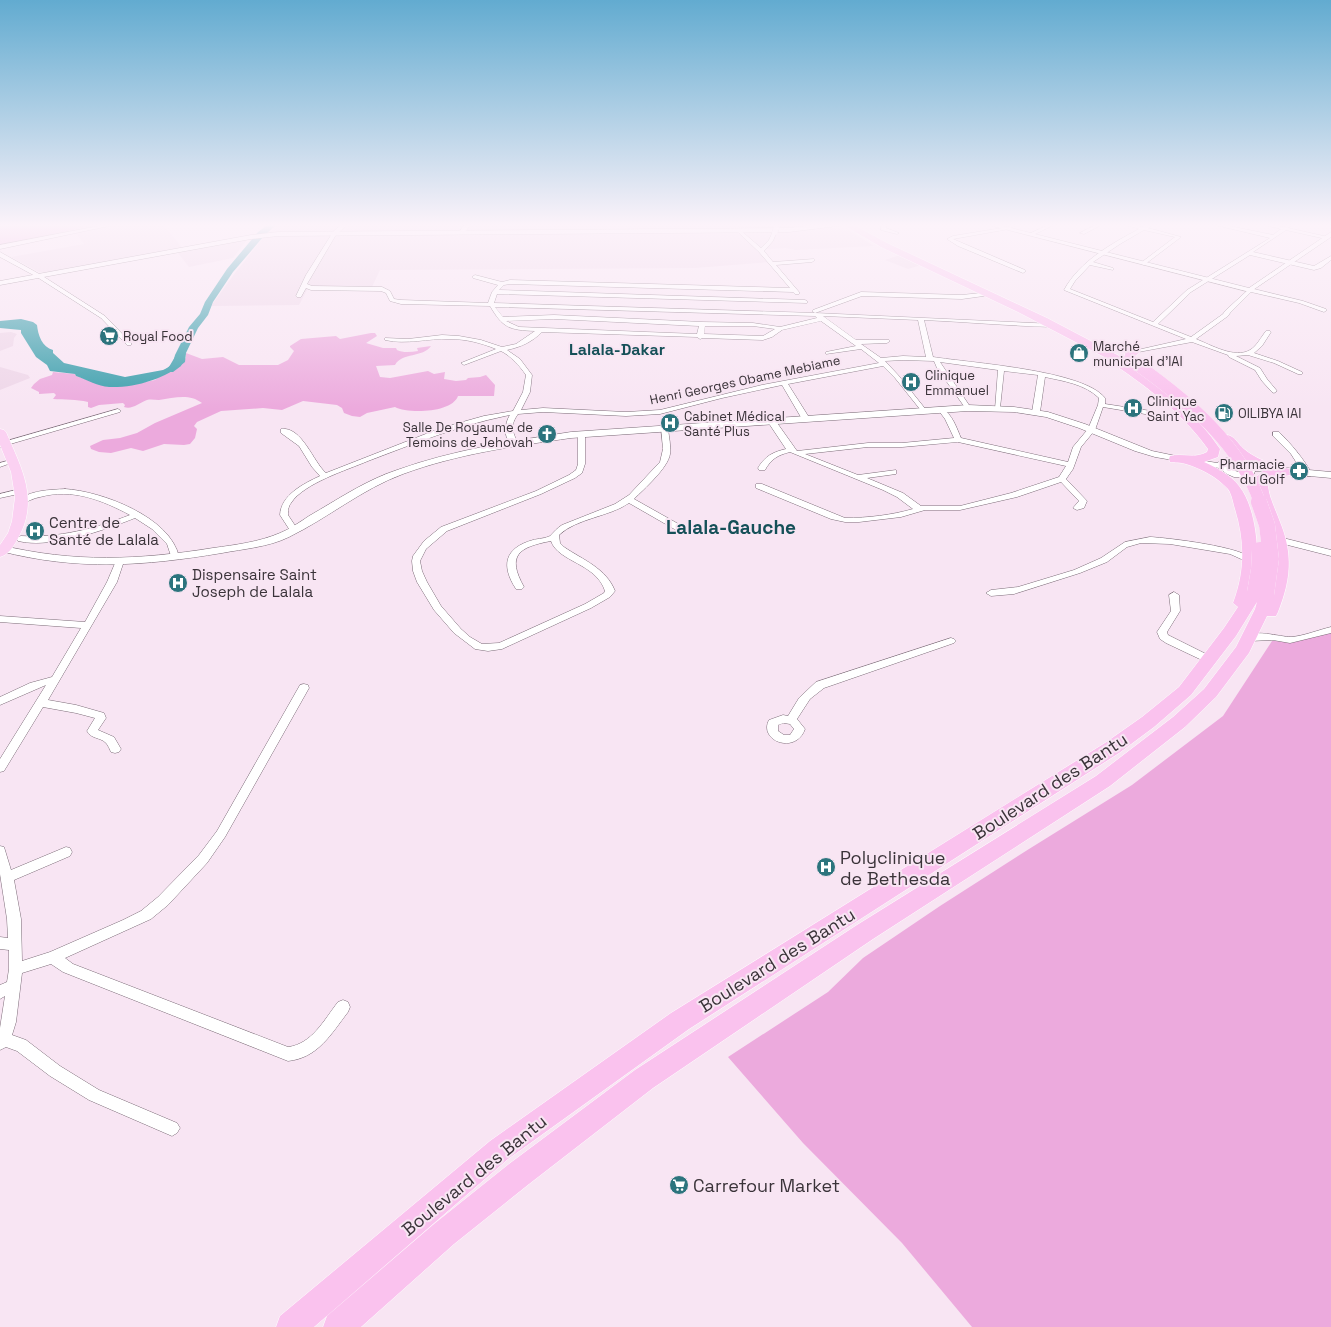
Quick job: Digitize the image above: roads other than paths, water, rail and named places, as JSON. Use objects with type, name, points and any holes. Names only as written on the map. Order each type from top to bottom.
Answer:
[{"type":"highway","points":[[971,285],[1085,341],[1134,361]]},
{"type":"highway","points":[[980,285],[1078,331],[1134,361],[1170,384],[1198,406],[1212,420],[1234,447],[1262,492],[1279,540],[1281,570],[1276,597],[1267,620],[1239,635]]},
{"type":"highway","points":[[1085,341],[1127,368],[1170,401],[1194,424],[1214,449],[1224,467],[1243,510],[1249,533],[1250,560],[1248,585],[1239,635]]},
{"type":"highway","name":"Boulevard des Bantu","points":[[293,1325],[499,1150],[680,1021],[1112,748],[1148,722],[1184,691],[1210,660],[1239,635],[1263,609],[1260,594],[1270,579],[1270,538],[1266,519],[1252,484],[1236,456],[1217,432],[1190,404],[1134,361]]},
{"type":"highway","points":[[1234,447],[1252,461],[1276,471]]},
{"type":"highway","points":[[1175,459],[1206,458],[1213,454],[1214,449]]},
{"type":"highway","points":[[1194,462],[1220,475],[1235,490]]},
{"type":"highway","points":[[1262,492],[1262,478],[1267,474],[1276,471]]},
{"type":"highway","name":"Boulevard des Bantu","points":[[338,1327],[467,1215],[644,1079],[865,932],[1103,781],[1179,722],[1210,693],[1239,635]]},
{"type":"main road","points":[[1,442],[3,464],[11,472],[18,495],[12,516],[8,544]]},
{"type":"main road","points":[[1,442],[17,471],[20,519],[8,544]]},
{"type":"street","points":[[53,285],[103,317],[129,344]]},
{"type":"street","points":[[299,296],[304,285],[311,288],[382,289],[388,292],[392,300],[401,302],[817,315],[982,321],[1001,324],[1053,325]]},
{"type":"street","points":[[491,304],[495,292],[501,285]]},
{"type":"street","points":[[626,285],[794,290]]},
{"type":"street","points":[[790,285],[817,315],[882,362],[897,377],[925,412]]},
{"type":"street","points":[[1070,285],[1067,290],[1226,353],[1258,369],[1264,380],[1274,391]]},
{"type":"street","points":[[1153,325],[1189,291],[1198,285]]},
{"type":"street","points":[[1230,285],[1301,302],[1324,310]]},
{"type":"street","points":[[1134,361],[1191,340],[1226,315],[1227,312],[1250,290],[1258,285]]},
{"type":"street","points":[[495,292],[805,302]]},
{"type":"street","points":[[491,304],[500,318],[508,325],[518,329],[700,337],[763,338],[770,336],[780,329],[817,315],[861,294],[962,297],[989,294]]},
{"type":"street","points":[[500,318],[554,318],[759,326],[780,329]]},
{"type":"street","points":[[921,319],[930,359]]},
{"type":"street","points":[[700,337],[702,324]]},
{"type":"street","points":[[464,363],[501,349],[518,346],[539,331]]},
{"type":"street","points":[[1226,353],[1241,356],[1250,354],[1259,346],[1268,332]]},
{"type":"street","points":[[387,339],[403,341],[455,336],[501,349],[512,356],[529,375],[527,392],[522,403],[509,420],[508,433],[514,442]]},
{"type":"street","points":[[828,354],[859,345],[887,340]]},
{"type":"street","points":[[1250,354],[1276,362],[1300,373]]},
{"type":"street","name":"Henri Georges Obame Mebiame","points":[[294,530],[284,515],[285,506],[288,501],[300,491],[325,476],[434,432],[477,420],[514,413],[548,410],[626,413],[659,412],[717,397],[903,358],[930,359],[1001,368],[1042,374],[1069,380],[1093,390],[1102,398],[1102,405]]},
{"type":"street","points":[[939,360],[937,362],[938,368],[968,408]]},
{"type":"street","points":[[997,408],[1001,368]]},
{"type":"street","points":[[1036,412],[1042,374]]},
{"type":"street","points":[[784,383],[806,419]]},
{"type":"street","points":[[759,486],[834,517],[845,520],[859,520],[900,515],[920,509],[960,508],[982,504],[1062,479],[1069,469],[1077,447],[1091,430],[1102,405],[1151,412]]},
{"type":"street","points":[[8,544],[38,557],[65,562],[120,561],[175,557],[242,547],[272,539],[294,530],[362,489],[399,472],[442,459],[514,442],[582,434],[968,408],[997,408],[1036,412],[1059,418],[1149,453],[1175,459],[1224,467],[1231,460],[1248,468],[1331,475]]},
{"type":"street","points":[[942,410],[958,440]]},
{"type":"street","points":[[1,442],[118,411]]},
{"type":"street","points":[[772,422],[793,451],[895,492],[920,509]]},
{"type":"street","points":[[519,587],[513,579],[511,571],[514,554],[520,548],[527,545],[554,538],[556,534],[568,525],[617,506],[629,499],[664,462],[667,448],[664,429]]},
{"type":"street","points":[[284,431],[296,438],[302,444],[315,468],[325,476]]},
{"type":"street","points":[[554,538],[555,543],[562,550],[595,569],[606,578],[610,591],[607,595],[588,606],[502,646],[488,649],[475,646],[464,637],[438,610],[427,594],[418,572],[416,561],[422,549],[431,538],[444,530],[541,491],[577,474],[581,467],[582,434]]},
{"type":"street","points":[[1276,434],[1290,446],[1308,474]]},
{"type":"street","points":[[762,468],[766,460],[774,454],[793,451],[868,445],[917,444],[958,440],[1070,465]]},
{"type":"street","points":[[858,477],[893,472]]},
{"type":"street","points":[[1062,479],[1083,501],[1081,506],[1077,508]]},
{"type":"street","points":[[0,496],[80,493],[92,496],[137,515],[155,528],[170,542],[175,557]]},
{"type":"street","points":[[629,499],[679,528]]},
{"type":"street","points":[[8,544],[69,537],[105,528],[137,515]]},
{"type":"street","points":[[1279,540],[1331,553]]},
{"type":"street","points":[[991,592],[1005,593],[1016,591],[1069,574],[1104,560],[1125,544],[1133,542],[1147,541],[1187,544],[1241,554],[1250,560]]},
{"type":"street","points":[[8,544],[30,548],[38,557]]},
{"type":"street","points":[[0,768],[87,626],[112,582],[120,561]]},
{"type":"street","points":[[1174,595],[1176,614],[1162,632],[1163,637],[1210,660]]},
{"type":"street","points":[[0,619],[87,626]]},
{"type":"street","points":[[1239,635],[1273,637],[1290,640],[1331,630]]},
{"type":"street","points":[[791,720],[799,705],[814,689],[820,685],[951,641]]},
{"type":"street","points":[[0,701],[33,685],[44,681],[55,680]]},
{"type":"street","points":[[16,969],[52,957],[128,924],[146,915],[163,901],[203,859],[221,834],[304,688]]},
{"type":"street","points":[[41,703],[76,709],[100,716],[101,718],[92,731],[95,734],[110,740],[116,749]]},
{"type":"street","points":[[0,851],[14,919],[16,969],[11,1011],[2,1041],[21,1045],[55,1071],[94,1095],[172,1128]]},
{"type":"street","points":[[6,877],[66,852]]},
{"type":"street","points":[[0,943],[14,944]]},
{"type":"street","points":[[52,957],[68,968],[288,1054],[296,1054],[312,1046],[343,1007]]},
{"type":"street","points":[[0,992],[13,986]]},
{"type":"water","points":[[21,319],[33,322],[37,325],[38,333],[43,343],[53,350],[53,353],[64,363],[125,377],[163,370],[169,367],[176,355],[186,353],[185,362],[159,378],[139,384],[109,387],[92,383],[76,376],[75,374],[50,371],[47,365],[36,357],[21,333],[21,330],[0,328],[0,321]]},
{"type":"waterway","points":[[170,370],[178,364],[180,355],[194,327],[204,315],[209,302],[221,285]]},
{"type":"place","name":"Royal Food","points":[[109,336]]},
{"type":"place","name":"Marché municipal d'IAI","points":[[1079,353]]},
{"type":"place","name":"Clinique Emmanuel","points":[[911,382]]},
{"type":"place","name":"Clinique Saint Yac","points":[[1133,408]]},
{"type":"place","name":"OILIBYA IAI","points":[[1224,413]]},
{"type":"place","name":"Cabinet Médical Santé Plus","points":[[670,423]]},
{"type":"place","name":"Salle De Royaume de Temoins de Jehovah","points":[[547,434]]},
{"type":"place","name":"Pharmacie du Golf","points":[[1299,471]]},
{"type":"place","name":"Centre de Santé de Lalala","points":[[35,531]]},
{"type":"place","name":"Dispensaire Saint Joseph de Lalala","points":[[178,583]]},
{"type":"place","name":"Polyclinique de Bethesda","points":[[826,867]]},
{"type":"place","name":"Carrefour Market","points":[[679,1185]]},
{"type":"district","name":"Lalala-Dakar","points":[[617,349]]},
{"type":"district","name":"Lalala-Gauche","points":[[731,527]]}]
